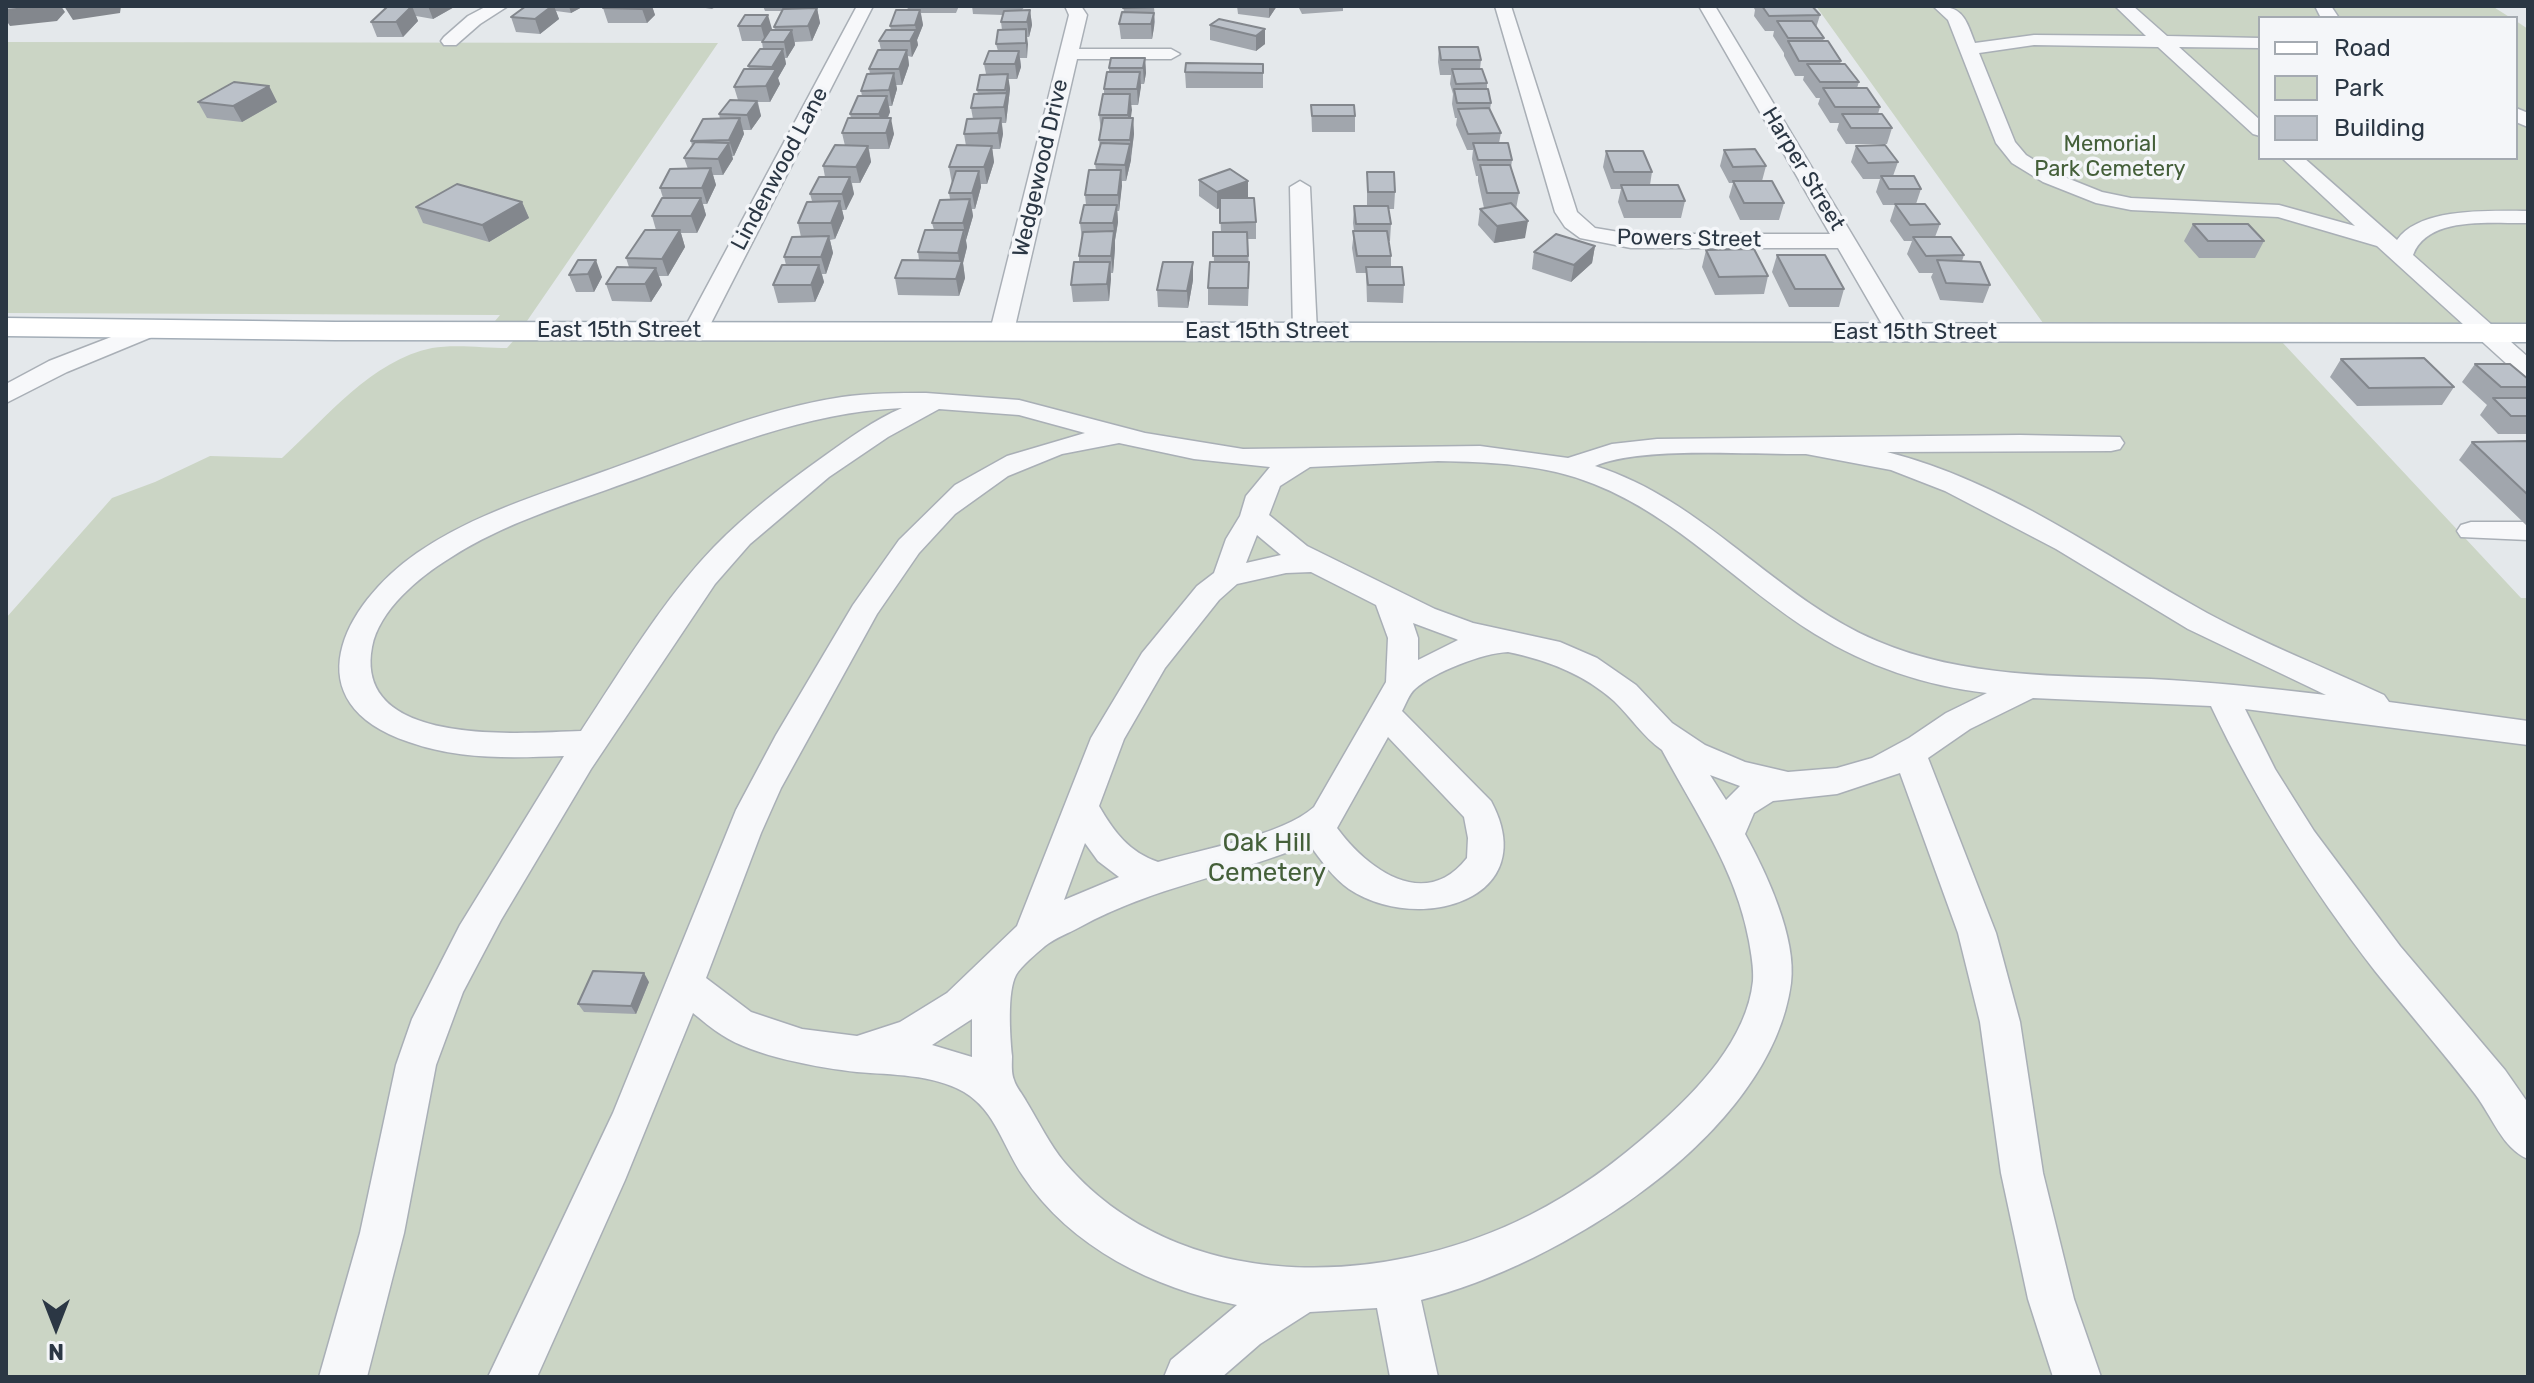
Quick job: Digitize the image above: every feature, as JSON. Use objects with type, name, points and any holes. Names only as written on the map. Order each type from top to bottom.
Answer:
[{"type":"main road","name":"East 15th Street","points":[[6,327],[2528,333]]},
{"type":"street","points":[[450,41],[474,20],[500,6]]},
{"type":"street","name":"Lindenwood Lane","points":[[695,331],[865,6]]},
{"type":"street","name":"Wedgewood Drive","points":[[1002,331],[1078,15],[1073,6]]},
{"type":"street","name":"Powers Street","points":[[1503,6],[1566,212],[1580,228],[1631,241],[1845,241]]},
{"type":"street","name":"Harper Street","points":[[1707,6],[1899,333]]},
{"type":"street","points":[[2123,6],[2258,128]]},
{"type":"street","points":[[1949,12],[2034,40]]},
{"type":"street","points":[[1949,12],[1969,50],[2006,143],[2019,159],[2050,178],[2096,197],[2131,204],[2279,211],[2393,249]]},
{"type":"street","points":[[1969,50],[1997,43],[2034,40],[2258,43]]},
{"type":"street","points":[[1069,54],[1171,54]]},
{"type":"street","points":[[2294,160],[2528,370]]},
{"type":"street","points":[[1300,187],[1305,332]]},
{"type":"street","points":[[2393,249],[2440,223],[2528,217]]},
{"type":"street","points":[[6,395],[47,371],[110,348],[150,329]]},
{"type":"street","points":[[6,415],[110,348]]},
{"type":"street","points":[[343,1377],[376,1267],[418,1063],[442,996],[474,933],[589,743],[696,587],[724,553],[767,515],[855,448],[897,420],[941,403]]},
{"type":"street","points":[[589,743],[458,743],[398,726],[362,700],[349,671],[361,634],[377,607],[426,560],[477,532],[544,503],[795,416],[839,405],[941,403],[984,403],[1029,409],[1220,455],[1265,459],[1489,453],[1530,456],[1573,466],[1615,482],[1693,527],[1826,627],[1864,649],[1903,664],[1963,680],[2025,688],[2133,689],[2222,695],[2528,733]]},
{"type":"street","points":[[512,1377],[633,1114],[744,831],[786,748],[858,621],[897,562],[930,521],[964,491],[998,469],[1034,453],[1081,441],[1129,435]]},
{"type":"street","points":[[1573,466],[1592,456],[1616,451],[1801,445],[2111,443]]},
{"type":"street","points":[[1801,445],[1886,460],[1955,485],[2066,542],[2199,622],[2401,716]]},
{"type":"street","points":[[1220,455],[1236,466],[1248,480],[1255,508],[1297,553],[1424,616],[1467,632],[1549,650],[1586,666],[1625,693],[1660,732],[1693,754],[1738,773],[1788,785]]},
{"type":"street","points":[[1227,577],[1245,529],[1268,482],[1307,457]]},
{"type":"street","points":[[2471,531],[2528,531]]},
{"type":"street","points":[[1032,935],[1108,738],[1153,661],[1208,593],[1227,577],[1286,563],[1319,562]]},
{"type":"street","points":[[857,1054],[912,1036],[961,1005],[1032,935],[1087,905],[1158,877],[1282,840],[1316,826],[1326,817],[1393,698],[1403,638],[1389,599]]},
{"type":"street","points":[[1393,698],[1462,650],[1484,642],[1509,641]]},
{"type":"street","points":[[1729,831],[1733,814],[1743,799],[1761,789],[1837,781],[1882,768],[1910,754],[1958,721],[2025,688]]},
{"type":"street","points":[[2222,695],[2261,775],[2302,841],[2387,957],[2491,1083],[2528,1139]]},
{"type":"street","points":[[1316,826],[1340,858],[1363,880],[1387,892],[1415,898],[1443,895],[1464,882],[1482,865],[1486,848],[1485,827],[1479,811],[1393,698]]},
{"type":"street","points":[[999,968],[991,994],[994,1089],[1040,1165],[1093,1223],[1163,1263],[1255,1286],[1338,1291],[1444,1272],[1546,1230],[1619,1184],[1686,1126],[1737,1070],[1762,1026],[1772,981],[1766,929],[1750,879],[1729,831],[1693,779],[1673,740]]},
{"type":"street","points":[[1910,754],[1977,933],[2000,1022],[2022,1173],[2051,1299],[2077,1377]]},
{"type":"street","points":[[1081,805],[1113,858],[1136,871],[1158,877]]},
{"type":"street","points":[[684,984],[738,1025],[802,1047],[916,1058],[994,1089]]},
{"type":"street","points":[[1394,1280],[1414,1377]]},
{"type":"street","points":[[1188,1377],[1227,1338],[1271,1306],[1309,1289]]},
{"type":"green space","name":"Memorial Park Cemetery","points":[[1816,6],[2492,6],[2508,16],[2258,16],[2258,160],[2518,160],[2518,22],[2528,29],[2528,324],[2043,323]]},
{"type":"green space","points":[[6,42],[718,43],[527,321],[495,321],[500,315],[6,313]]},
{"type":"green space","name":"Oak Hill Cemetery","points":[[514,340],[2282,342],[2521,598],[2528,598],[2528,1377],[6,1377],[6,618],[112,498],[210,456],[282,458],[351,392],[389,365],[432,348],[507,348]]},
{"type":"building","points":[[6,6],[49,6],[6,10]]},
{"type":"building","points":[[412,6],[396,22],[371,22],[387,7]]},
{"type":"building","points":[[526,6],[552,6],[535,19],[511,17]]},
{"type":"building","points":[[645,6],[642,9],[603,8]]},
{"type":"building","points":[[1154,6],[1154,7],[1123,8]]},
{"type":"building","points":[[1762,6],[1812,6],[1820,15],[1769,16]]},
{"type":"building","points":[[817,8],[808,26],[774,27],[783,9]]},
{"type":"building","points":[[896,10],[920,10],[915,25],[890,26]]},
{"type":"building","points":[[1030,10],[1027,22],[1001,22],[1004,11]]},
{"type":"building","points":[[1122,12],[1154,13],[1151,24],[1119,24]]},
{"type":"building","points":[[745,15],[768,15],[761,26],[738,26]]},
{"type":"building","points":[[1219,19],[1265,29],[1256,36],[1210,25]]},
{"type":"building","points":[[1777,21],[1812,21],[1824,38],[1788,38]]},
{"type":"building","points":[[1026,29],[1026,43],[996,44],[998,30]]},
{"type":"building","points":[[770,30],[792,30],[784,42],[762,42]]},
{"type":"building","points":[[886,30],[916,30],[910,41],[879,41]]},
{"type":"building","points":[[1788,41],[1828,41],[1841,61],[1799,61]]},
{"type":"building","points":[[1439,47],[1478,47],[1481,60],[1441,60]]},
{"type":"building","points":[[760,49],[783,49],[772,67],[748,66]]},
{"type":"building","points":[[878,50],[907,50],[899,69],[869,69]]},
{"type":"building","points":[[989,51],[1019,51],[1015,64],[984,64]]},
{"type":"building","points":[[1111,58],[1145,58],[1143,68],[1109,68]]},
{"type":"building","points":[[1186,63],[1263,64],[1263,73],[1185,72]]},
{"type":"building","points":[[1807,64],[1845,64],[1859,82],[1820,82]]},
{"type":"building","points":[[744,69],[776,69],[766,86],[734,87]]},
{"type":"building","points":[[1452,69],[1482,69],[1487,83],[1456,84]]},
{"type":"building","points":[[1107,72],[1140,72],[1137,89],[1104,89]]},
{"type":"building","points":[[894,73],[889,90],[861,91],[867,74]]},
{"type":"building","points":[[1008,74],[1005,90],[977,90],[980,75]]},
{"type":"building","points":[[234,82],[269,86],[233,106],[198,102]]},
{"type":"building","points":[[1823,88],[1867,88],[1880,107],[1835,107]]},
{"type":"building","points":[[1454,89],[1488,89],[1491,103],[1457,103]]},
{"type":"building","points":[[1007,93],[1004,107],[971,108],[974,94]]},
{"type":"building","points":[[1103,94],[1130,94],[1128,115],[1099,115]]},
{"type":"building","points":[[858,96],[887,96],[879,114],[850,114]]},
{"type":"building","points":[[730,100],[757,101],[747,115],[719,114]]},
{"type":"building","points":[[1311,105],[1354,105],[1355,116],[1312,116]]},
{"type":"building","points":[[1489,108],[1501,133],[1468,134],[1458,109]]},
{"type":"building","points":[[1842,114],[1882,114],[1892,128],[1851,128]]},
{"type":"building","points":[[740,118],[729,140],[691,141],[703,119]]},
{"type":"building","points":[[848,118],[891,118],[886,133],[842,133]]},
{"type":"building","points":[[1001,118],[998,133],[964,134],[967,119]]},
{"type":"building","points":[[1103,118],[1133,118],[1130,140],[1099,140]]},
{"type":"building","points":[[695,142],[729,143],[718,159],[684,158]]},
{"type":"building","points":[[1101,143],[1130,144],[1125,165],[1095,164]]},
{"type":"building","points":[[1473,143],[1508,143],[1512,160],[1478,160]]},
{"type":"building","points":[[835,145],[868,146],[856,167],[823,166]]},
{"type":"building","points":[[957,145],[992,146],[984,167],[949,167]]},
{"type":"building","points":[[1885,145],[1898,162],[1868,163],[1856,146]]},
{"type":"building","points":[[1755,149],[1766,166],[1733,167],[1724,150]]},
{"type":"building","points":[[1606,151],[1643,151],[1652,172],[1614,172]]},
{"type":"building","points":[[1480,165],[1510,165],[1519,193],[1487,193]]},
{"type":"building","points":[[711,168],[702,188],[660,188],[670,169]]},
{"type":"building","points":[[1230,169],[1248,181],[1217,192],[1199,180]]},
{"type":"building","points":[[1089,170],[1121,170],[1118,195],[1085,195]]},
{"type":"building","points":[[956,171],[979,171],[972,193],[949,193]]},
{"type":"building","points":[[1367,172],[1394,172],[1395,192],[1368,192]]},
{"type":"building","points":[[1881,176],[1914,176],[1921,189],[1889,189]]},
{"type":"building","points":[[819,177],[850,177],[842,194],[810,194]]},
{"type":"building","points":[[1733,181],[1772,181],[1784,203],[1744,203]]},
{"type":"building","points":[[457,184],[522,202],[482,225],[416,207]]},
{"type":"building","points":[[1621,185],[1678,185],[1685,201],[1627,201]]},
{"type":"building","points":[[662,198],[701,198],[691,216],[652,216]]},
{"type":"building","points":[[1220,198],[1254,198],[1256,222],[1220,223]]},
{"type":"building","points":[[970,199],[963,223],[932,223],[940,200]]},
{"type":"building","points":[[840,201],[831,223],[798,223],[807,202]]},
{"type":"building","points":[[1511,203],[1528,221],[1497,226],[1480,209]]},
{"type":"building","points":[[1895,204],[1925,204],[1940,224],[1910,225]]},
{"type":"building","points":[[1084,205],[1117,205],[1113,223],[1080,223]]},
{"type":"building","points":[[1354,206],[1388,206],[1391,224],[1356,224]]},
{"type":"building","points":[[2193,224],[2248,224],[2264,241],[2208,241]]},
{"type":"building","points":[[645,230],[680,230],[662,259],[626,258]]},
{"type":"building","points":[[925,230],[964,230],[958,253],[918,252]]},
{"type":"building","points":[[1114,231],[1111,256],[1079,256],[1083,232]]},
{"type":"building","points":[[1353,231],[1387,231],[1391,256],[1357,256]]},
{"type":"building","points":[[1213,232],[1247,232],[1248,256],[1213,256]]},
{"type":"building","points":[[1556,234],[1595,246],[1574,265],[1534,252]]},
{"type":"building","points":[[829,236],[821,257],[784,257],[792,237]]},
{"type":"building","points":[[1913,237],[1951,237],[1964,255],[1926,256]]},
{"type":"building","points":[[1754,249],[1768,276],[1719,277],[1706,250]]},
{"type":"building","points":[[1777,255],[1825,255],[1844,289],[1795,289]]},
{"type":"building","points":[[578,260],[596,260],[588,274],[569,275]]},
{"type":"building","points":[[902,260],[962,261],[956,279],[895,278]]},
{"type":"building","points":[[1937,260],[1980,262],[1990,285],[1946,283]]},
{"type":"building","points":[[1074,262],[1110,262],[1107,284],[1071,285]]},
{"type":"building","points":[[1163,262],[1193,262],[1187,291],[1157,290]]},
{"type":"building","points":[[1210,262],[1249,262],[1248,288],[1208,288]]},
{"type":"building","points":[[782,265],[819,265],[811,285],[773,285]]},
{"type":"building","points":[[617,267],[656,268],[645,284],[606,284]]},
{"type":"building","points":[[1366,267],[1402,267],[1404,285],[1368,285]]},
{"type":"building","points":[[2424,358],[2454,387],[2369,388],[2341,359]]},
{"type":"building","points":[[2475,364],[2510,364],[2528,379],[2528,387],[2501,387]]},
{"type":"building","points":[[2493,398],[2528,398],[2528,416],[2511,416]]},
{"type":"building","points":[[2528,441],[2528,495],[2472,442]]},
{"type":"building","points":[[593,971],[644,973],[631,1006],[578,1004]]}]
